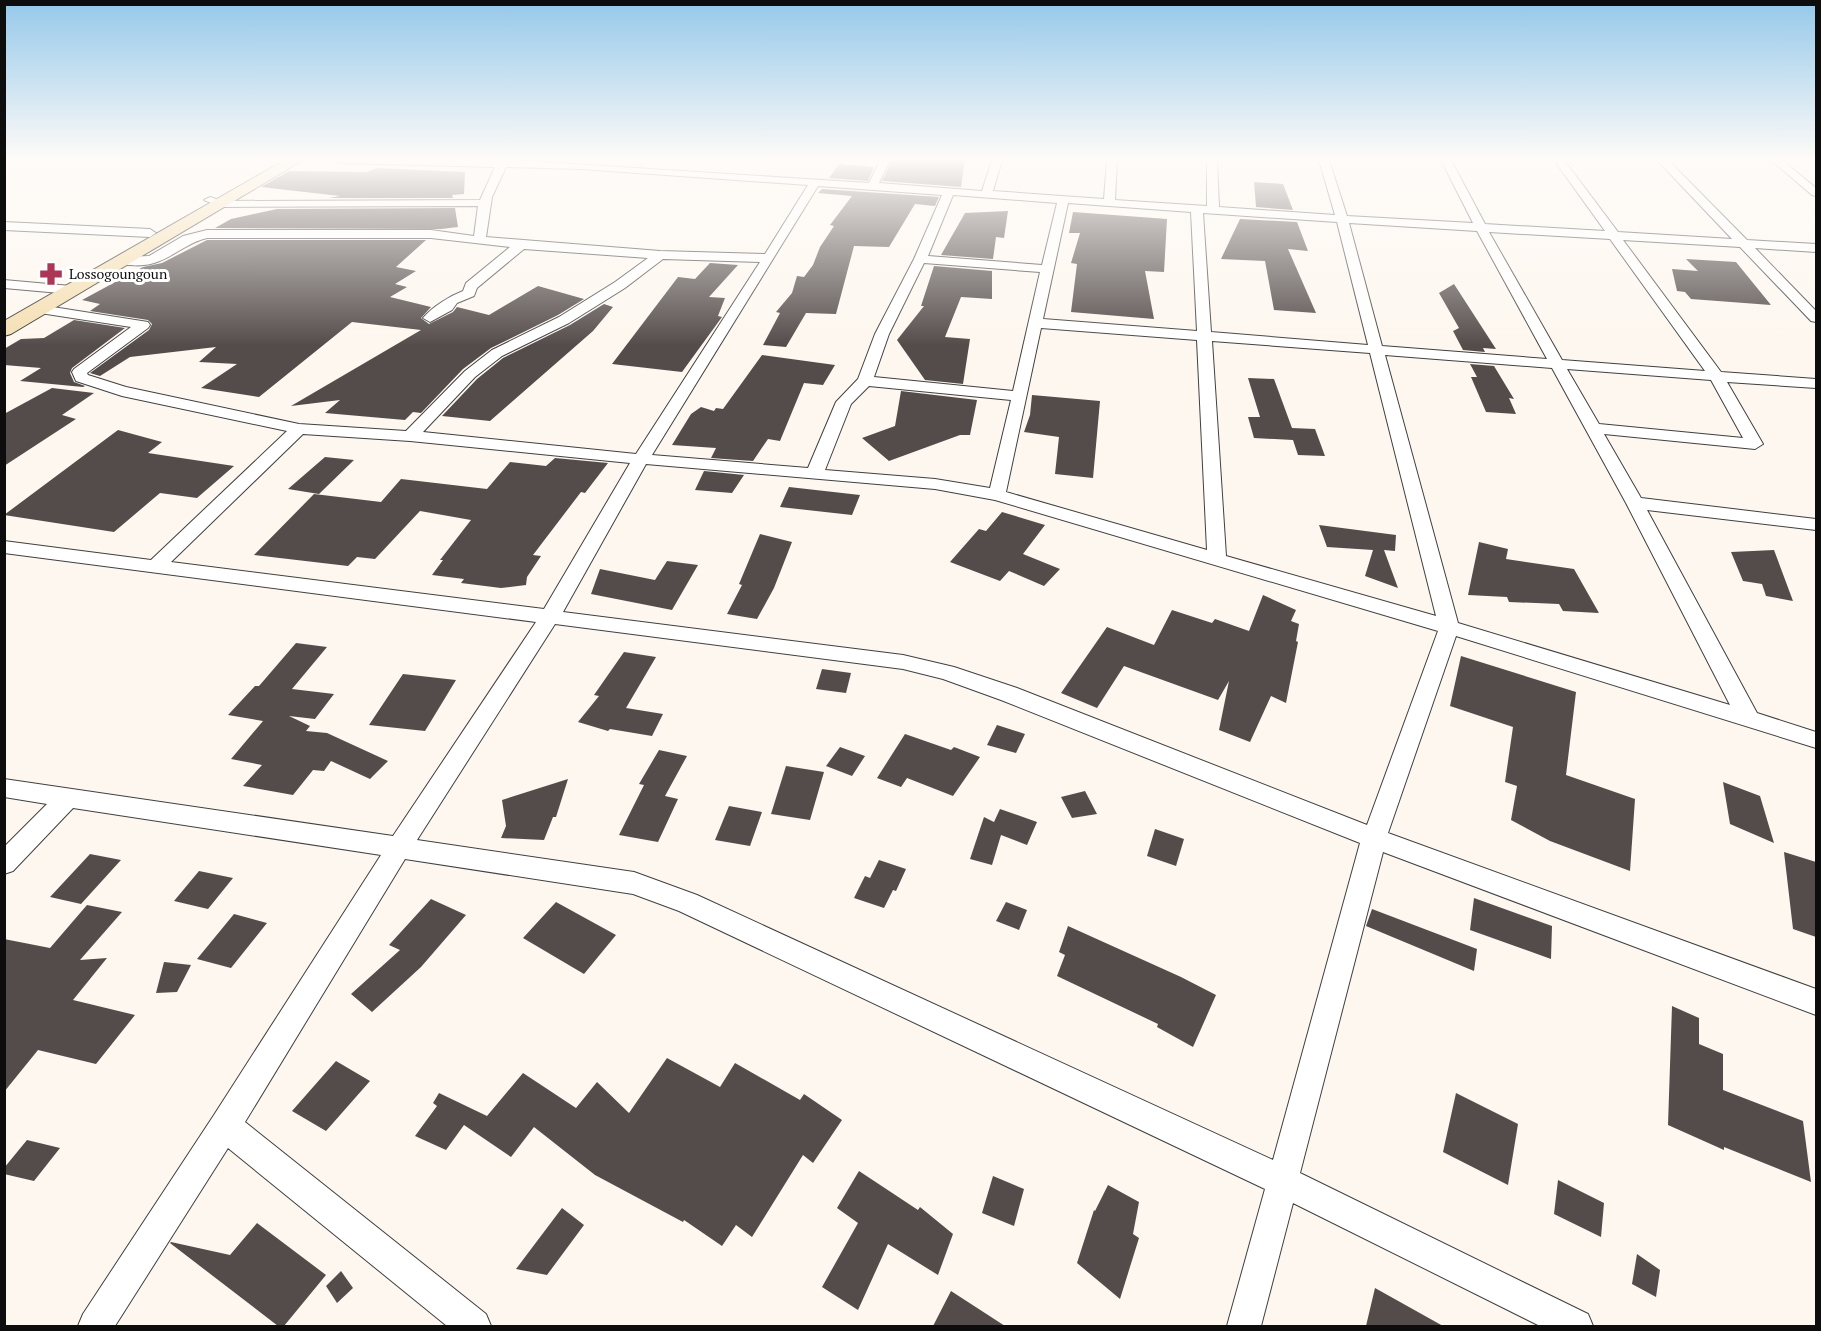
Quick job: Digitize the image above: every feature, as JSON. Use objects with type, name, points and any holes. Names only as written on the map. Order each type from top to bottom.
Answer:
[{"type":"main road","points":[[4,330],[40,309],[65,289],[150,233],[173,222]]},
{"type":"main road","points":[[4,319],[123,261],[184,222]]},
{"type":"street","points":[[480,239],[481,222]]},
{"type":"street","points":[[94,1326],[225,1126],[398,849],[550,617],[641,459],[791,222]]},
{"type":"street","points":[[815,473],[844,402],[865,381],[882,334],[921,259],[937,222]]},
{"type":"street","points":[[997,495],[1058,222]]},
{"type":"street","points":[[1198,222],[1217,558]]},
{"type":"street","points":[[1244,1326],[1374,838],[1449,627],[1343,222]]},
{"type":"street","points":[[1390,222],[1816,248]]},
{"type":"street","points":[[1478,222],[1635,503],[1749,720]]},
{"type":"street","points":[[1593,428],[1755,444],[1716,376],[1604,222]]},
{"type":"street","points":[[1721,222],[1816,318]]},
{"type":"street","points":[[4,226],[150,233]]},
{"type":"street","points":[[4,237],[45,229]]},
{"type":"street","points":[[123,261],[152,260],[187,239],[207,234],[388,233],[660,255],[769,258]]},
{"type":"street","points":[[430,318],[447,307],[452,300],[469,293],[471,286],[521,245]]},
{"type":"street","points":[[410,436],[470,374],[491,358],[564,320],[620,285],[660,255]]},
{"type":"street","points":[[921,259],[1048,269]]},
{"type":"street","points":[[4,284],[65,289]]},
{"type":"street","points":[[40,309],[142,325],[79,372],[81,378],[122,391],[298,429],[410,436],[641,459],[935,484],[997,495],[1449,627],[1816,740]]},
{"type":"street","points":[[1036,323],[1816,384]]},
{"type":"street","points":[[865,381],[1019,396]]},
{"type":"street","points":[[155,567],[298,429]]},
{"type":"street","points":[[1635,503],[1816,524]]},
{"type":"street","points":[[4,547],[903,662],[947,672],[1009,694],[1374,838],[1816,1002]]},
{"type":"street","points":[[4,788],[634,883],[688,903],[1281,1181],[1576,1326]]},
{"type":"street","points":[[4,864],[68,798]]},
{"type":"street","points":[[225,1126],[474,1326]]},
{"type":"building","points":[[225,222],[457,222],[458,227],[441,229],[215,228]]},
{"type":"building","points":[[832,222],[904,222],[889,247],[854,246],[836,314],[806,313],[786,347],[763,345],[780,313],[776,312],[792,293],[797,276],[804,277],[813,265],[820,247],[834,226],[830,225]]},
{"type":"building","points":[[960,222],[1006,222],[1004,238],[996,237],[993,259],[941,255]]},
{"type":"building","points":[[1071,222],[1167,222],[1164,272],[1145,271],[1154,319],[1071,312],[1077,264],[1071,263],[1080,233],[1069,233]]},
{"type":"building","points":[[1239,222],[1297,222],[1308,251],[1288,249],[1316,313],[1274,310],[1265,261],[1221,259]]},
{"type":"building","points":[[207,240],[426,240],[396,267],[416,271],[395,284],[407,287],[390,297],[431,307],[421,318],[429,324],[453,312],[457,307],[489,315],[538,286],[584,299],[558,315],[491,348],[463,369],[421,413],[413,412],[405,420],[325,413],[340,400],[291,406],[421,330],[352,322],[259,397],[201,388],[237,364],[199,362],[216,347],[130,357],[100,376],[90,373],[149,330],[152,324],[148,320],[90,311],[100,304],[82,300],[143,267],[162,263]]},
{"type":"building","points":[[1686,259],[1736,262],[1771,305],[1691,299],[1685,292],[1677,291],[1672,269],[1698,271]]},
{"type":"building","points":[[710,263],[738,265],[709,297],[725,298],[718,316],[722,317],[682,372],[612,364],[678,277],[695,279]]},
{"type":"building","points":[[934,266],[992,271],[992,299],[961,297],[945,337],[970,339],[963,384],[925,380],[897,340],[924,306],[921,306]]},
{"type":"building","points":[[1454,284],[1496,349],[1483,348],[1485,352],[1463,350],[1453,331],[1459,328],[1439,293]]},
{"type":"building","points":[[604,304],[613,307],[593,331],[490,421],[442,416],[477,379],[503,358],[570,325]]},
{"type":"building","points":[[74,320],[125,328],[72,368],[70,373],[74,382],[85,386],[20,381],[41,368],[4,365],[4,349],[21,339],[44,338]]},
{"type":"building","points":[[762,355],[835,365],[823,385],[804,383],[780,441],[768,439],[753,461],[711,458],[716,448],[672,445],[691,414],[701,407],[714,411],[716,408],[723,409]]},
{"type":"building","points":[[1470,364],[1494,366],[1514,399],[1509,398],[1516,414],[1486,412],[1471,377],[1477,377]]},
{"type":"building","points":[[1248,378],[1274,379],[1292,428],[1315,429],[1325,456],[1298,455],[1293,440],[1254,438],[1248,417],[1260,417]]},
{"type":"building","points":[[52,388],[94,393],[62,415],[76,419],[4,466],[4,414]]},
{"type":"building","points":[[901,391],[977,400],[970,435],[960,435],[889,461],[862,438],[895,426]]},
{"type":"building","points":[[1032,395],[1100,401],[1093,478],[1055,474],[1059,437],[1024,432],[1030,415]]},
{"type":"building","points":[[118,430],[162,442],[148,453],[234,466],[197,498],[160,493],[114,532],[4,515]]},
{"type":"building","points":[[325,457],[354,460],[319,494],[288,489]]},
{"type":"building","points":[[555,458],[608,463],[585,493],[581,492],[533,555],[541,556],[527,577],[526,585],[501,588],[461,583],[464,579],[432,575],[443,560],[440,560],[471,520],[420,511],[375,559],[357,557],[348,566],[254,555],[314,494],[381,502],[401,479],[487,489],[510,462],[546,466]]},
{"type":"building","points":[[704,471],[744,475],[732,493],[695,490]]},
{"type":"building","points":[[789,487],[860,495],[852,515],[780,507]]},
{"type":"building","points":[[1002,512],[1045,525],[1023,554],[1060,569],[1044,586],[1009,571],[1000,581],[950,562],[979,529],[986,531]]},
{"type":"building","points":[[1319,525],[1396,535],[1395,551],[1384,550],[1398,588],[1365,576],[1373,550],[1327,547]]},
{"type":"building","points":[[760,534],[792,542],[774,588],[757,619],[727,614],[742,585],[739,584]]},
{"type":"building","points":[[1479,542],[1508,549],[1506,559],[1574,569],[1599,613],[1563,611],[1559,604],[1509,602],[1507,597],[1468,595]]},
{"type":"building","points":[[1774,550],[1793,601],[1766,596],[1762,584],[1743,581],[1731,552]]},
{"type":"building","points":[[667,561],[698,565],[672,610],[591,594],[600,569],[655,580]]},
{"type":"building","points":[[1263,595],[1296,610],[1291,621],[1299,624],[1296,641],[1298,642],[1286,703],[1271,696],[1250,742],[1219,730],[1229,681],[1218,700],[1124,666],[1097,708],[1061,693],[1107,627],[1154,645],[1172,610],[1212,623],[1215,619],[1249,631]]},
{"type":"building","points":[[296,643],[327,647],[292,689],[334,694],[315,719],[289,716],[310,726],[306,731],[327,733],[388,761],[370,779],[331,761],[324,771],[313,770],[293,795],[243,786],[262,765],[231,759],[263,721],[228,715],[255,686],[259,686]]},
{"type":"building","points":[[624,652],[656,657],[626,708],[663,714],[652,736],[610,729],[608,731],[578,722],[599,696],[594,695]]},
{"type":"building","points":[[1461,656],[1576,692],[1566,775],[1635,799],[1630,871],[1550,841],[1511,820],[1517,786],[1505,782],[1513,727],[1450,706]]},
{"type":"building","points":[[822,669],[851,673],[846,693],[816,689]]},
{"type":"building","points":[[403,674],[456,680],[425,731],[369,725]]},
{"type":"building","points":[[997,725],[1025,734],[1016,753],[987,745]]},
{"type":"building","points":[[905,734],[951,750],[954,747],[980,757],[953,796],[907,778],[901,787],[877,778]]},
{"type":"building","points":[[840,747],[865,756],[852,776],[826,766]]},
{"type":"building","points":[[659,750],[687,756],[665,796],[678,799],[658,842],[619,835],[644,785],[639,784]]},
{"type":"building","points":[[786,766],[824,772],[810,820],[771,814]]},
{"type":"building","points":[[568,779],[556,817],[553,817],[544,840],[501,838],[506,826],[502,800]]},
{"type":"building","points":[[1723,782],[1760,796],[1774,843],[1730,824]]},
{"type":"building","points":[[1085,791],[1097,814],[1072,818],[1061,797]]},
{"type":"building","points":[[729,806],[762,812],[750,846],[715,840]]},
{"type":"building","points":[[1000,809],[1037,822],[1027,845],[1001,835],[992,865],[970,859],[984,817],[994,822]]},
{"type":"building","points":[[1155,829],[1184,839],[1176,866],[1147,856]]},
{"type":"building","points":[[1784,852],[1816,862],[1816,937],[1793,929]]},
{"type":"building","points":[[90,854],[121,860],[81,904],[50,897]]},
{"type":"building","points":[[879,860],[906,869],[896,891],[893,890],[884,908],[854,898],[865,876],[870,878]]},
{"type":"building","points":[[199,871],[233,878],[208,909],[174,901]]},
{"type":"building","points":[[1474,898],[1552,926],[1551,959],[1470,930]]},
{"type":"building","points":[[431,899],[466,915],[421,967],[372,1012],[351,994],[400,950],[389,945]]},
{"type":"building","points":[[556,902],[616,935],[584,974],[523,938]]},
{"type":"building","points":[[1006,902],[1027,910],[1019,930],[996,921]]},
{"type":"building","points":[[87,905],[122,912],[80,960],[107,958],[73,1000],[135,1015],[96,1064],[38,1050],[4,1092],[4,939],[50,948]]},
{"type":"building","points":[[1372,909],[1477,949],[1474,971],[1366,926]]},
{"type":"building","points":[[234,914],[267,923],[231,968],[197,959]]},
{"type":"building","points":[[1068,926],[1216,995],[1193,1047],[1157,1027],[1158,1024],[1057,976],[1065,955],[1059,952]]},
{"type":"building","points":[[164,962],[191,965],[177,992],[156,993]]},
{"type":"building","points":[[1672,1006],[1699,1018],[1699,1044],[1723,1054],[1723,1090],[1803,1121],[1811,1182],[1724,1147],[1724,1150],[1668,1125]]},
{"type":"building","points":[[667,1058],[720,1087],[735,1063],[800,1100],[804,1094],[842,1120],[813,1163],[803,1155],[752,1237],[736,1225],[722,1246],[684,1220],[683,1222],[595,1175],[534,1127],[511,1157],[464,1125],[446,1150],[415,1136],[437,1106],[433,1103],[439,1093],[487,1116],[523,1073],[576,1108],[597,1082],[629,1113]]},
{"type":"building","points":[[336,1061],[370,1081],[326,1131],[292,1111]]},
{"type":"building","points":[[1456,1093],[1518,1124],[1508,1185],[1443,1152]]},
{"type":"building","points":[[27,1140],[60,1148],[34,1181],[4,1174],[4,1168]]},
{"type":"building","points":[[859,1171],[918,1210],[920,1207],[953,1234],[938,1275],[888,1244],[858,1310],[822,1287],[858,1223],[837,1208]]},
{"type":"building","points":[[993,1176],[1024,1189],[1014,1226],[982,1213]]},
{"type":"building","points":[[1558,1180],[1604,1203],[1601,1237],[1554,1214]]},
{"type":"building","points":[[1108,1185],[1139,1202],[1133,1234],[1139,1238],[1120,1299],[1077,1263],[1094,1210]]},
{"type":"building","points":[[562,1208],[584,1225],[547,1275],[516,1269]]},
{"type":"building","points":[[257,1223],[326,1275],[284,1326],[278,1326],[170,1243],[230,1255]]},
{"type":"building","points":[[1637,1254],[1660,1270],[1656,1297],[1632,1284]]},
{"type":"building","points":[[341,1271],[353,1288],[337,1303],[326,1286]]},
{"type":"building","points":[[1375,1288],[1443,1326],[1366,1326]]},
{"type":"building","points":[[951,1291],[1005,1326],[933,1326]]},
{"type":"place","name":"Lossogoungoun","points":[[51,274]]}]
